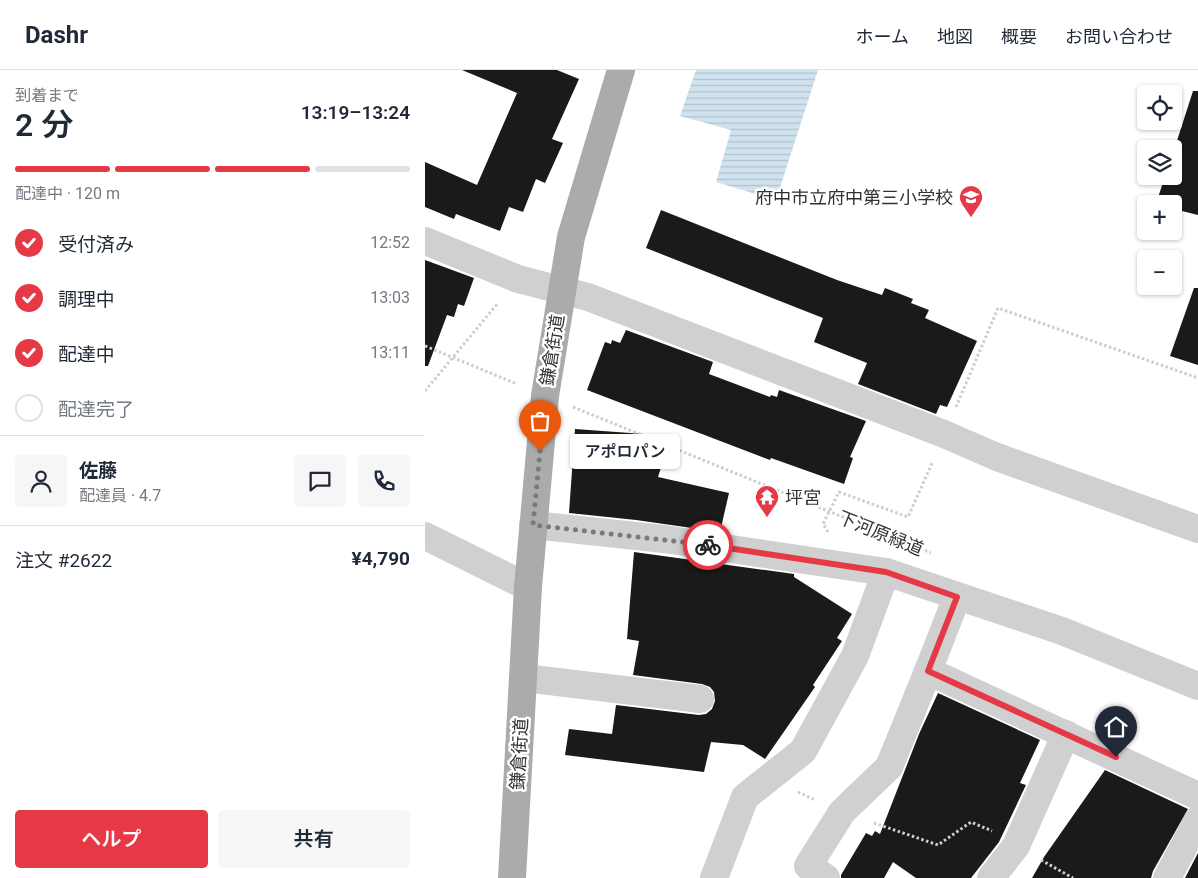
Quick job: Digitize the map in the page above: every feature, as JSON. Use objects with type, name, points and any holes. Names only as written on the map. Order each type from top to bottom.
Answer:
[{"type":"main road","name":"鎌倉街道","points":[[512,878],[528,588],[545,396],[571,237],[621,70]]},
{"type":"street","points":[[425,241],[518,279],[588,297],[944,434],[997,457],[1198,530]]},
{"type":"street","points":[[533,525],[664,539],[886,572],[1062,631],[1198,686]]},
{"type":"street","points":[[425,536],[528,588]]},
{"type":"street","points":[[714,878],[745,797],[803,751],[855,656],[886,572]]},
{"type":"street","points":[[827,878],[808,866],[842,812],[889,767],[957,597]]},
{"type":"street","points":[[928,671],[1198,796]]},
{"type":"street","points":[[524,678],[700,699]]},
{"type":"street","points":[[991,878],[1017,844],[1066,734]]},
{"type":"street","points":[[1167,878],[1198,820]]},
{"type":"path","points":[[425,391],[499,301]]},
{"type":"path","points":[[828,511],[839,492],[908,517],[998,308],[1198,378]]},
{"type":"path","name":"下河原緑道","points":[[425,346],[933,554]]},
{"type":"path","points":[[767,778],[842,812],[938,845],[971,822],[1017,844],[1073,878]]},
{"type":"water","points":[[696,70],[818,70],[776,200],[716,182],[731,130],[680,116]]},
{"type":"building","points":[[462,70],[557,70],[579,79],[552,139],[563,143],[545,183],[536,179],[523,212],[509,207],[500,231],[456,214],[454,219],[425,207],[425,162],[477,185],[517,93]]},
{"type":"building","points":[[1193,91],[1198,91],[1198,215],[1182,211],[1182,195],[1159,195],[1162,185],[1182,185],[1182,140],[1177,140]]},
{"type":"building","points":[[661,210],[837,280],[882,295],[885,288],[913,299],[911,303],[929,310],[925,318],[977,341],[947,407],[940,405],[936,414],[858,384],[867,363],[814,342],[823,318],[646,248]]},
{"type":"building","points":[[425,260],[474,278],[464,306],[458,304],[454,317],[447,315],[428,366],[425,366]]},
{"type":"building","points":[[1194,288],[1198,288],[1198,365],[1170,356]]},
{"type":"building","points":[[626,330],[713,362],[709,374],[770,397],[771,395],[777,397],[779,390],[866,421],[850,457],[853,458],[844,484],[771,458],[770,460],[587,390],[605,342],[611,344],[612,340],[620,343]]},
{"type":"building","points":[[575,429],[671,436],[658,477],[729,493],[720,532],[569,513]]},
{"type":"building","points":[[634,552],[794,574],[794,577],[852,614],[837,638],[842,641],[813,685],[815,687],[765,759],[743,745],[711,742],[704,772],[565,755],[569,729],[612,734],[616,705],[699,715],[706,714],[712,709],[715,701],[714,692],[710,687],[702,684],[633,675],[639,641],[627,639]]},
{"type":"building","points":[[938,693],[1040,740],[1020,783],[1026,785],[999,842],[971,878],[916,878],[893,862],[884,878],[841,878],[866,833],[872,836],[875,831],[880,834],[919,734]]},
{"type":"building","points":[[1105,770],[1188,809],[1153,871],[1151,878],[1032,878],[1044,857]]},
{"type":"building","points":[[1198,853],[1198,878],[1185,878]]},
{"type":"way so far","points":[[540,451],[533,525],[708,545]]},
{"type":"place","name":"府中市立府中第三小学校","points":[[971,218]]},
{"type":"place","name":"アポロパン","points":[[540,451]]},
{"type":"place","name":"坪宮","points":[[767,518]]},
{"type":"route","points":[[708,545],[886,572],[957,597],[928,671],[1116,757]]}]
